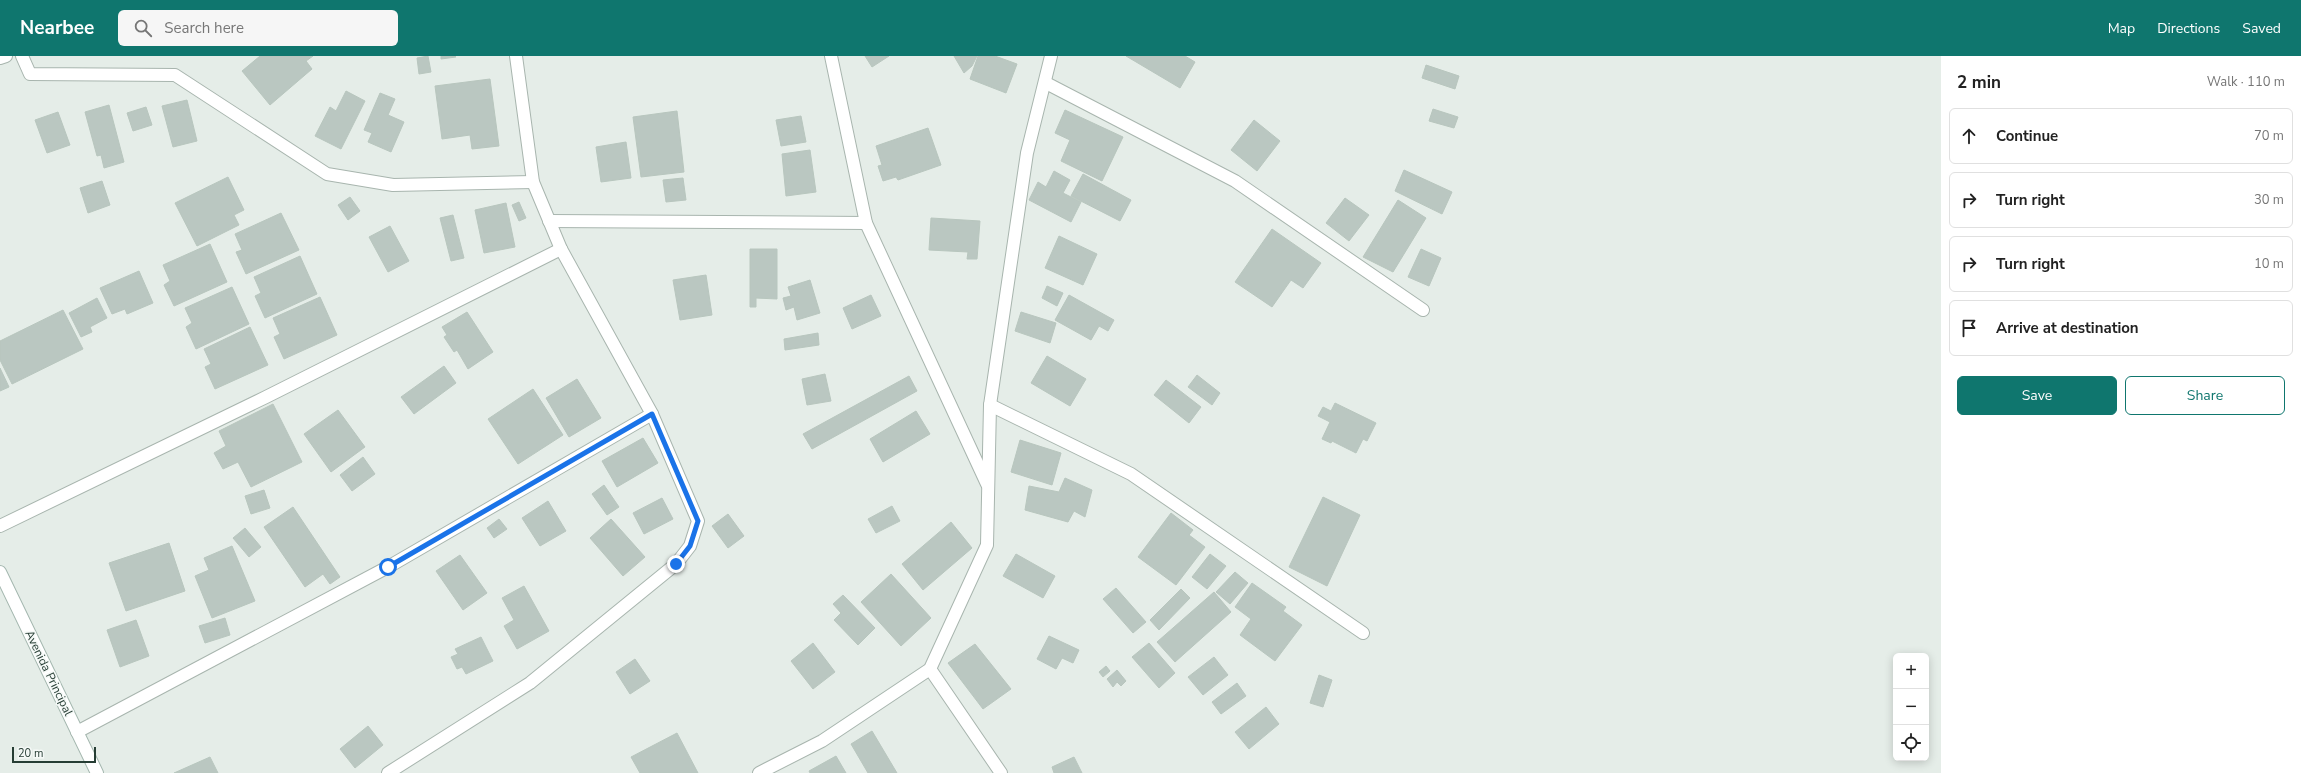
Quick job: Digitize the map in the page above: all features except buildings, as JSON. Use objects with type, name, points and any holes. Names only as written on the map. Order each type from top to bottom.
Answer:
[{"type":"street","points":[[0,58],[6,56]]},
{"type":"street","points":[[22,56],[30,74],[175,75],[327,174],[393,185],[533,182]]},
{"type":"street","points":[[388,773],[530,684],[676,564],[690,546],[698,521],[652,414],[561,249],[533,182],[516,56]]},
{"type":"street","points":[[831,56],[866,223],[988,487]]},
{"type":"street","points":[[759,773],[822,741],[930,669],[987,545],[990,405],[1027,153],[1046,83],[1051,56]]},
{"type":"street","points":[[1046,83],[1235,181],[1423,310]]},
{"type":"street","points":[[549,221],[866,223]]},
{"type":"street","points":[[0,526],[266,397],[561,249]]},
{"type":"street","points":[[990,405],[1131,474],[1363,632]]},
{"type":"street","points":[[78,732],[388,567],[652,414]]},
{"type":"street","name":"Avenida Principal","points":[[0,572],[97,773]]},
{"type":"street","points":[[930,669],[1001,773]]},
{"type":"route","points":[[388,567],[652,414],[698,521],[690,546],[676,564]]}]
